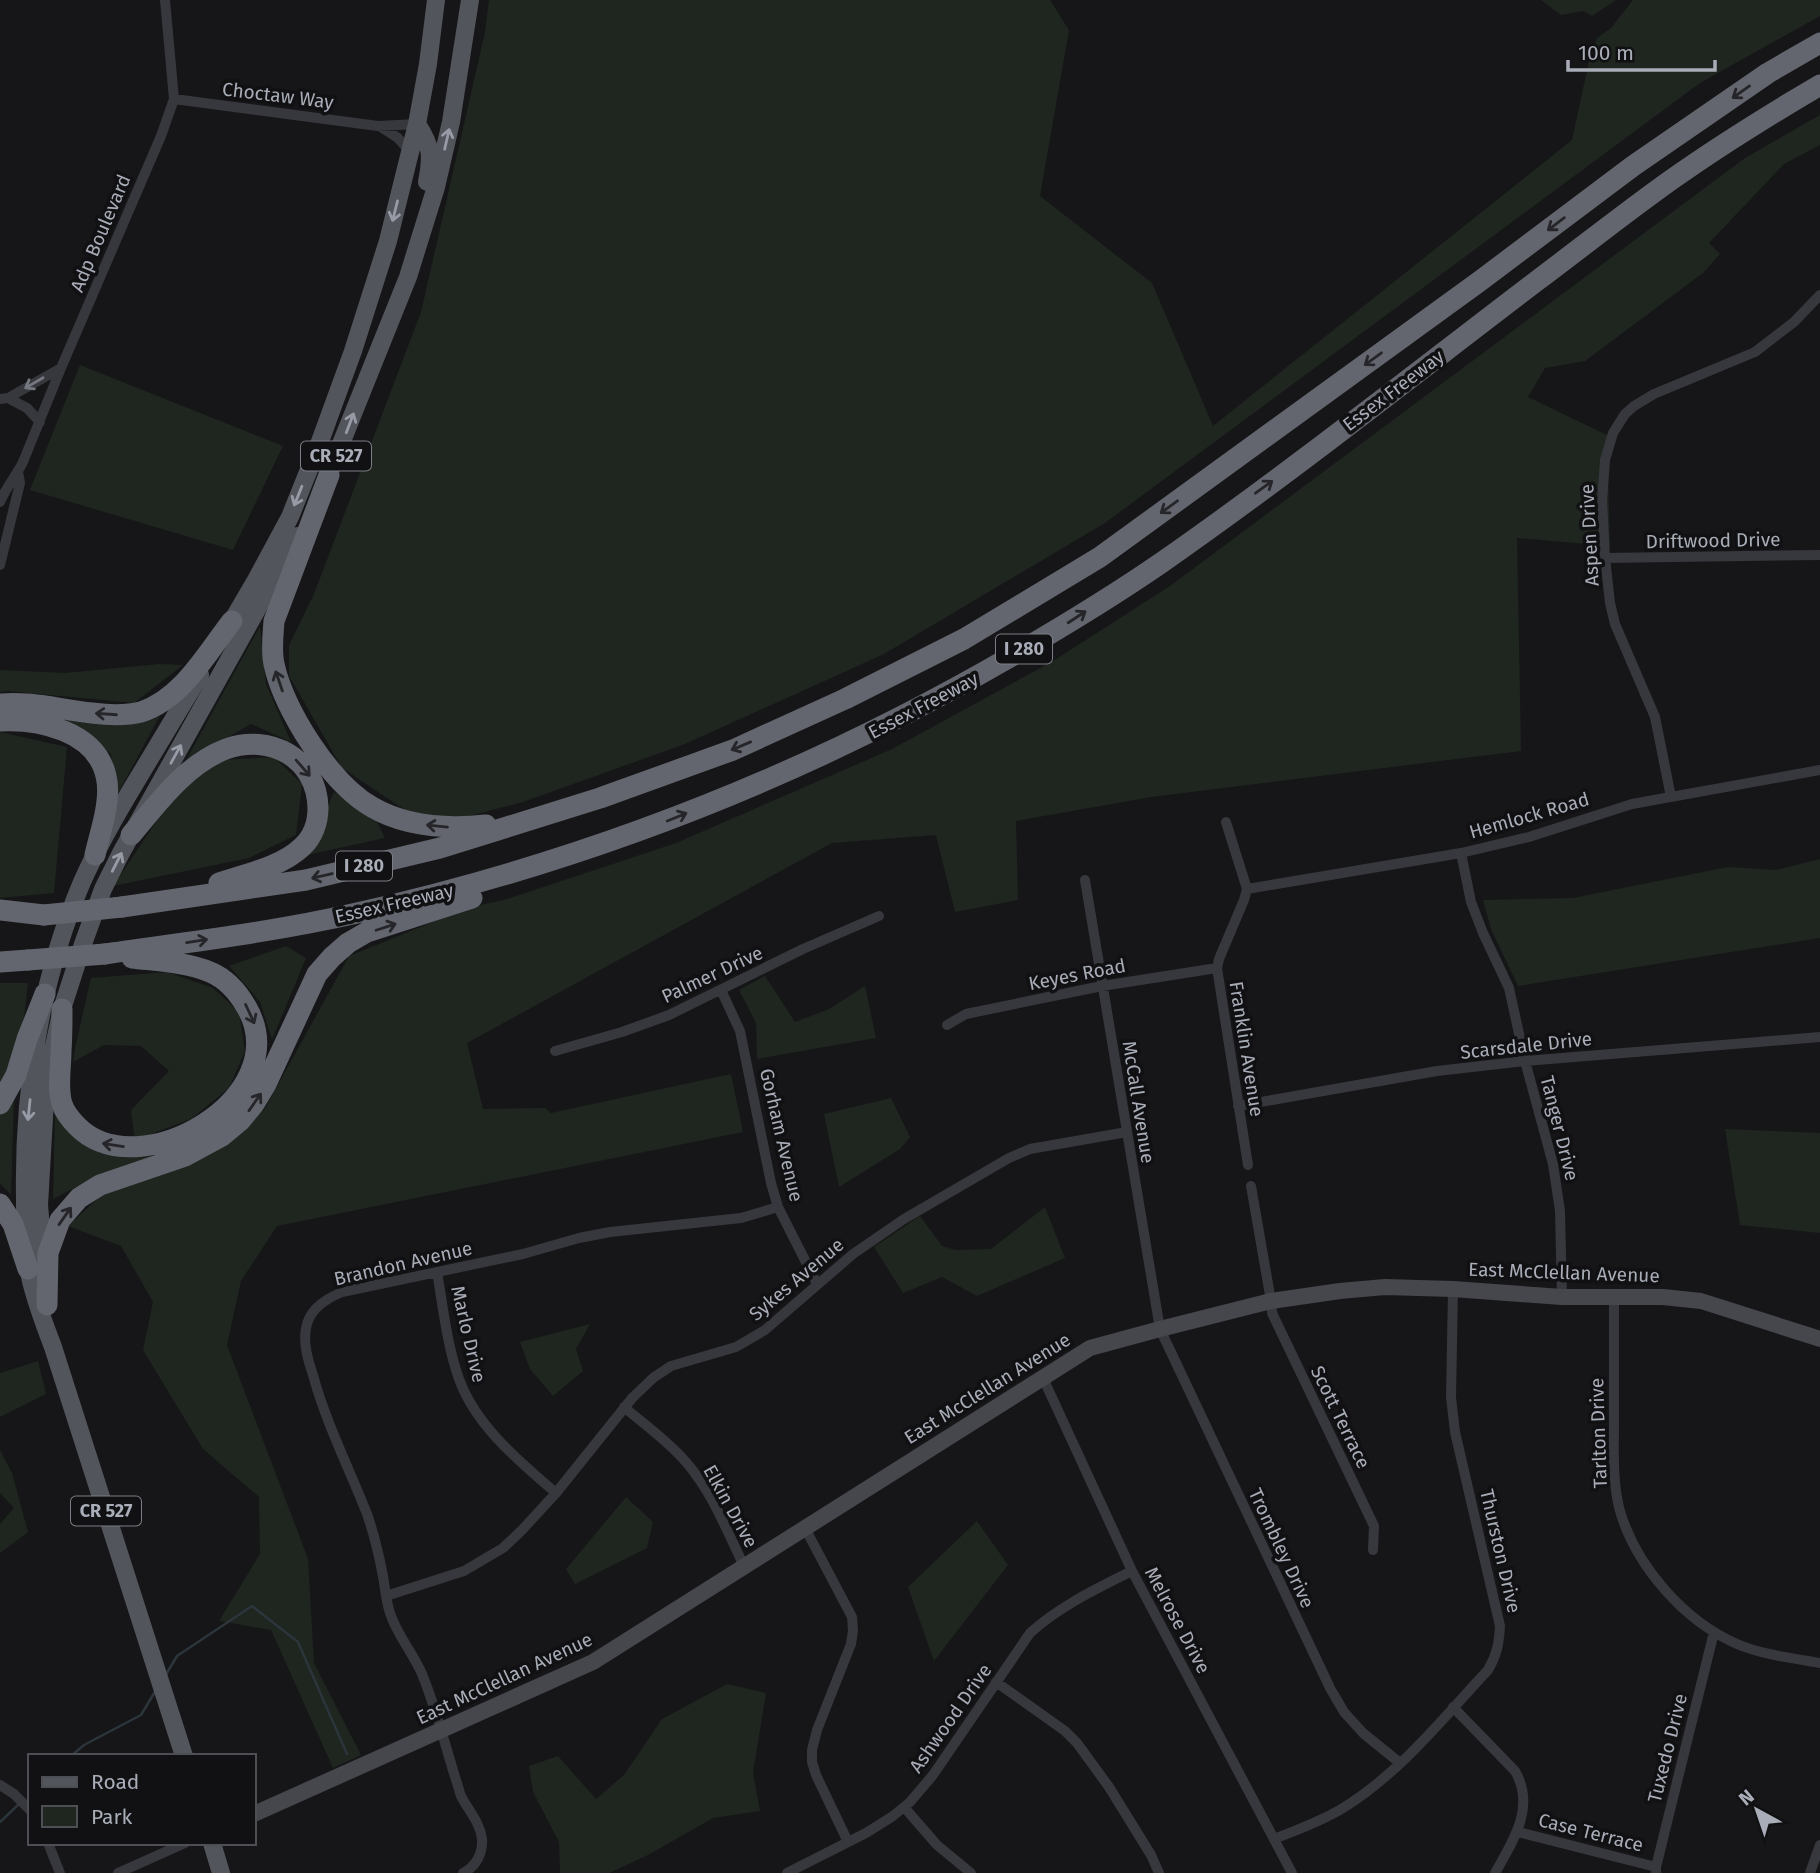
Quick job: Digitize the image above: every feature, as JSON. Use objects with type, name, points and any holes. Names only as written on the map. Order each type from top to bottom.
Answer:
[{"type":"highway","name":"Essex Freeway","points":[[0,916],[44,915],[151,904],[306,880],[414,855],[600,798],[733,750],[845,699],[964,639],[1100,557],[1469,289],[1633,166],[1768,73],[1820,43]]},
{"type":"highway","name":"Essex Freeway","points":[[0,962],[26,966],[65,958],[256,932],[353,914],[436,894],[534,866],[650,828],[755,786],[861,738],[948,693],[1059,628],[1159,564],[1271,483],[1669,181],[1765,117],[1820,85]]},
{"type":"highway","points":[[329,475],[274,621],[272,646],[274,665],[293,715],[322,760],[371,807],[417,823],[444,827],[506,822],[600,798]]},
{"type":"highway","points":[[0,704],[40,705],[112,715],[142,712],[162,702],[179,688],[232,621]]},
{"type":"highway","points":[[0,721],[53,727],[87,744],[99,758],[106,775],[107,789],[95,855]]},
{"type":"highway","points":[[131,835],[183,777],[214,754],[237,746],[267,745],[283,751],[307,771],[315,786],[318,812],[316,823],[301,849],[258,870],[151,904]]},
{"type":"highway","points":[[47,1305],[48,1253],[60,1220],[79,1198],[100,1185],[185,1156],[222,1136],[240,1121],[266,1084],[317,974],[348,943],[367,932],[555,869],[650,828]]},
{"type":"highway","points":[[0,911],[44,915]]},
{"type":"highway","points":[[62,1009],[61,1103],[69,1118],[90,1138],[113,1146],[151,1145],[171,1140],[207,1122],[234,1099],[257,1057],[253,1017],[241,997],[220,977],[195,967],[105,954]]},
{"type":"highway","points":[[0,975],[26,966]]},
{"type":"highway","points":[[0,1104],[16,1075],[45,994]]},
{"type":"highway","points":[[0,1205],[13,1224],[28,1269]]},
{"type":"main road","name":"CR 527","points":[[183,1754],[53,1347],[37,1306],[28,1269],[25,1148],[34,1062],[45,994],[59,946],[103,836],[256,580],[290,517],[318,447],[353,351],[388,241],[417,124],[436,0]]},
{"type":"main road","name":"CR 527","points":[[53,1347],[38,1205],[46,1083],[62,1009],[103,889],[298,538],[329,475],[408,277],[436,187],[451,122],[470,0]]},
{"type":"main road","points":[[388,328],[428,179],[428,141],[417,124]]},
{"type":"main road","points":[[213,1845],[221,1873]]},
{"type":"street","name":"Adp Boulevard","points":[[0,548],[18,472],[161,136],[174,99],[165,0]]},
{"type":"street","name":"Choctaw Way","points":[[174,99],[378,126],[417,124]]},
{"type":"street","name":"Choctaw Way","points":[[378,126],[398,138],[410,152]]},
{"type":"street","name":"Aspen Drive","points":[[1671,797],[1655,717],[1615,624],[1610,603],[1602,501],[1605,460],[1613,433],[1634,405],[1755,352],[1794,322],[1820,295]]},
{"type":"street","points":[[4,398],[61,368]]},
{"type":"street","points":[[4,398],[27,408],[40,422]]},
{"type":"street","name":"Adp Boulevard","points":[[0,502],[6,487],[18,472]]},
{"type":"street","name":"Adp Boulevard","points":[[0,565],[20,483],[18,472]]},
{"type":"street","name":"Driftwood Drive","points":[[1605,558],[1820,555]]},
{"type":"street","name":"Hemlock Road","points":[[1247,889],[1461,853],[1529,837],[1632,804],[1820,770]]},
{"type":"street","points":[[1226,822],[1247,889]]},
{"type":"street","name":"Tanger Drive","points":[[1461,853],[1471,902],[1509,988],[1525,1061],[1553,1164],[1560,1211],[1562,1297]]},
{"type":"street","name":"McCall Avenue","points":[[1085,880],[1160,1329]]},
{"type":"street","name":"Franklin Avenue","points":[[1247,889],[1217,968],[1248,1164]]},
{"type":"street","name":"Palmer Drive","points":[[555,1051],[670,1015],[803,948],[879,916]]},
{"type":"street","name":"Keyes Road","points":[[947,1025],[966,1014],[1102,986],[1217,968]]},
{"type":"street","name":"Gorham Avenue","points":[[721,990],[740,1031],[778,1207],[817,1284]]},
{"type":"street","name":"Scarsdale Drive","points":[[1238,1106],[1437,1071],[1525,1061],[1820,1037]]},
{"type":"street","name":"Sykes Avenue","points":[[386,1596],[464,1571],[503,1548],[556,1493],[624,1408],[653,1378],[671,1366],[736,1347],[765,1330],[853,1254],[904,1219],[1009,1158],[1030,1149],[1127,1132]]},
{"type":"street","points":[[1251,1186],[1271,1301]]},
{"type":"street","name":"Brandon Avenue","points":[[463,1873],[478,1860],[482,1848],[479,1826],[462,1796],[420,1670],[393,1623],[379,1554],[368,1517],[317,1391],[305,1345],[308,1321],[321,1303],[331,1296],[357,1289],[523,1254],[599,1234],[741,1218],[778,1207]]},
{"type":"street","name":"Marlo Drive","points":[[437,1272],[458,1378],[467,1398],[492,1432],[516,1458],[556,1493]]},
{"type":"street","name":"East McClellan Avenue","points":[[256,1813],[593,1662],[1090,1348],[1271,1301],[1385,1287],[1562,1297],[1664,1297],[1701,1301],[1820,1339]]},
{"type":"street","name":"Thurston Drive","points":[[1274,1839],[1317,1822],[1369,1790],[1453,1707],[1488,1670],[1496,1657],[1500,1626],[1495,1597],[1455,1432],[1451,1397],[1453,1289]]},
{"type":"street","name":"Tarlton Drive","points":[[1614,1297],[1616,1485],[1620,1511],[1647,1566],[1681,1606],[1714,1632],[1737,1644],[1767,1654],[1820,1663]]},
{"type":"street","name":"Scott Terrace","points":[[1271,1301],[1272,1313],[1374,1525],[1373,1549]]},
{"type":"street","name":"Trombley Drive","points":[[1160,1329],[1330,1688],[1344,1712],[1363,1733],[1399,1763]]},
{"type":"street","name":"Melrose Drive","points":[[1043,1378],[1132,1571],[1292,1873]]},
{"type":"street","name":"Elkin Drive","points":[[624,1408],[686,1461],[713,1502],[744,1566]]},
{"type":"street","points":[[806,1528],[852,1617],[852,1644],[817,1730],[812,1750],[816,1774],[848,1842]]},
{"type":"street","name":"Ashwood Drive","points":[[787,1873],[894,1816],[933,1775],[1030,1633],[1066,1604],[1132,1571]]},
{"type":"street","name":"Tuxedo Drive","points":[[1656,1870],[1714,1632]]},
{"type":"street","points":[[996,1682],[1077,1742],[1109,1787],[1151,1855],[1158,1873]]},
{"type":"street","points":[[1453,1707],[1515,1771],[1521,1783],[1524,1798],[1518,1832],[1495,1873]]},
{"type":"street","points":[[0,1785],[28,1808]]},
{"type":"street","points":[[904,1807],[937,1845],[971,1873]]},
{"type":"street","name":"Case Terrace","points":[[1518,1832],[1656,1870]]},
{"type":"street","points":[[49,1845],[60,1873]]},
{"type":"street","points":[[118,1873],[181,1845]]},
{"type":"street","points":[[1810,1873],[1820,1845]]},
{"type":"green space","points":[[489,0],[1050,0],[1069,30],[1040,196],[1152,283],[1213,426],[1572,140],[1589,61],[1597,38],[1611,28],[1633,0],[1820,0],[1820,16],[1700,83],[1105,523],[884,654],[685,744],[523,802],[469,816],[414,816],[342,768],[289,676],[289,645],[314,594],[421,312],[485,32]]},
{"type":"green space","points":[[1541,0],[1616,0],[1592,16],[1583,11],[1561,15]]},
{"type":"green space","points":[[1820,115],[1820,145],[1784,164],[1709,243],[1720,254],[1703,273],[1585,361],[1545,368],[1528,397],[1607,435],[1610,546],[1517,538],[1521,751],[1151,797],[1016,821],[1018,900],[955,912],[936,835],[832,843],[467,1043],[483,1109],[545,1108],[551,1113],[731,1074],[743,1132],[277,1226],[241,1281],[227,1345],[308,1559],[314,1663],[361,1755],[333,1768],[271,1630],[219,1621],[260,1554],[259,1497],[203,1449],[143,1350],[153,1302],[121,1246],[68,1226],[108,1189],[222,1147],[264,1110],[349,956],[470,907],[504,900],[676,843],[892,749],[1053,661],[1170,586],[1745,158]]},
{"type":"green space","points":[[80,365],[283,446],[233,550],[30,490]]},
{"type":"green space","points":[[260,626],[266,684],[291,742],[251,724],[185,762]]},
{"type":"green space","points":[[160,664],[183,665],[134,703],[0,692],[0,670],[64,673]]},
{"type":"green space","points":[[162,712],[117,795],[111,754],[63,718]]},
{"type":"green space","points":[[0,732],[67,747],[54,893],[0,898]]},
{"type":"green space","points":[[274,757],[302,784],[296,835],[249,858],[113,886],[174,795],[221,760]]},
{"type":"green space","points":[[334,792],[377,822],[385,838],[307,855]]},
{"type":"green space","points":[[1820,859],[1820,938],[1518,986],[1491,929],[1483,900],[1573,898],[1728,867],[1776,870]]},
{"type":"green space","points":[[286,946],[306,958],[272,1040],[260,1002],[229,966]]},
{"type":"green space","points":[[167,972],[213,988],[239,1012],[245,1051],[229,1088],[191,1119],[135,1140],[131,1110],[169,1071],[141,1046],[104,1045],[73,1062],[75,1048],[91,978]]},
{"type":"green space","points":[[765,976],[795,1022],[829,1009],[865,986],[876,1038],[757,1059],[756,1023],[739,990]]},
{"type":"green space","points":[[0,983],[28,983],[22,1035],[0,1093]]},
{"type":"green space","points":[[14,1098],[11,1195],[0,1183],[0,1115]]},
{"type":"green space","points":[[891,1098],[910,1137],[900,1149],[839,1187],[824,1114]]},
{"type":"green space","points":[[55,1112],[101,1152],[157,1156],[96,1177],[53,1199]]},
{"type":"green space","points":[[1725,1129],[1820,1133],[1820,1233],[1740,1225]]},
{"type":"green space","points":[[1045,1207],[1065,1258],[977,1296],[942,1277],[903,1293],[874,1247],[920,1216],[942,1246],[956,1250],[991,1249]]},
{"type":"green space","points":[[590,1324],[576,1349],[583,1371],[553,1396],[530,1369],[520,1342]]},
{"type":"green space","points":[[38,1361],[46,1394],[0,1417],[0,1373]]},
{"type":"green space","points":[[0,1450],[12,1473],[28,1532],[0,1553],[0,1524],[14,1508],[0,1493]]},
{"type":"green space","points":[[626,1497],[653,1522],[647,1548],[575,1584],[566,1569]]},
{"type":"green space","points":[[977,1521],[1008,1565],[934,1661],[908,1587]]},
{"type":"green space","points":[[727,1684],[766,1693],[753,1773],[760,1811],[713,1818],[648,1855],[609,1873],[560,1873],[559,1842],[533,1792],[529,1766],[558,1756],[596,1799],[624,1775],[662,1719]]},
{"type":"waterway","points":[[165,1676],[177,1656],[252,1606],[298,1642],[347,1754]]},
{"type":"waterway","points":[[73,1754],[84,1745],[141,1715],[156,1690]]},
{"type":"waterway","points":[[0,1822],[20,1803]]}]
